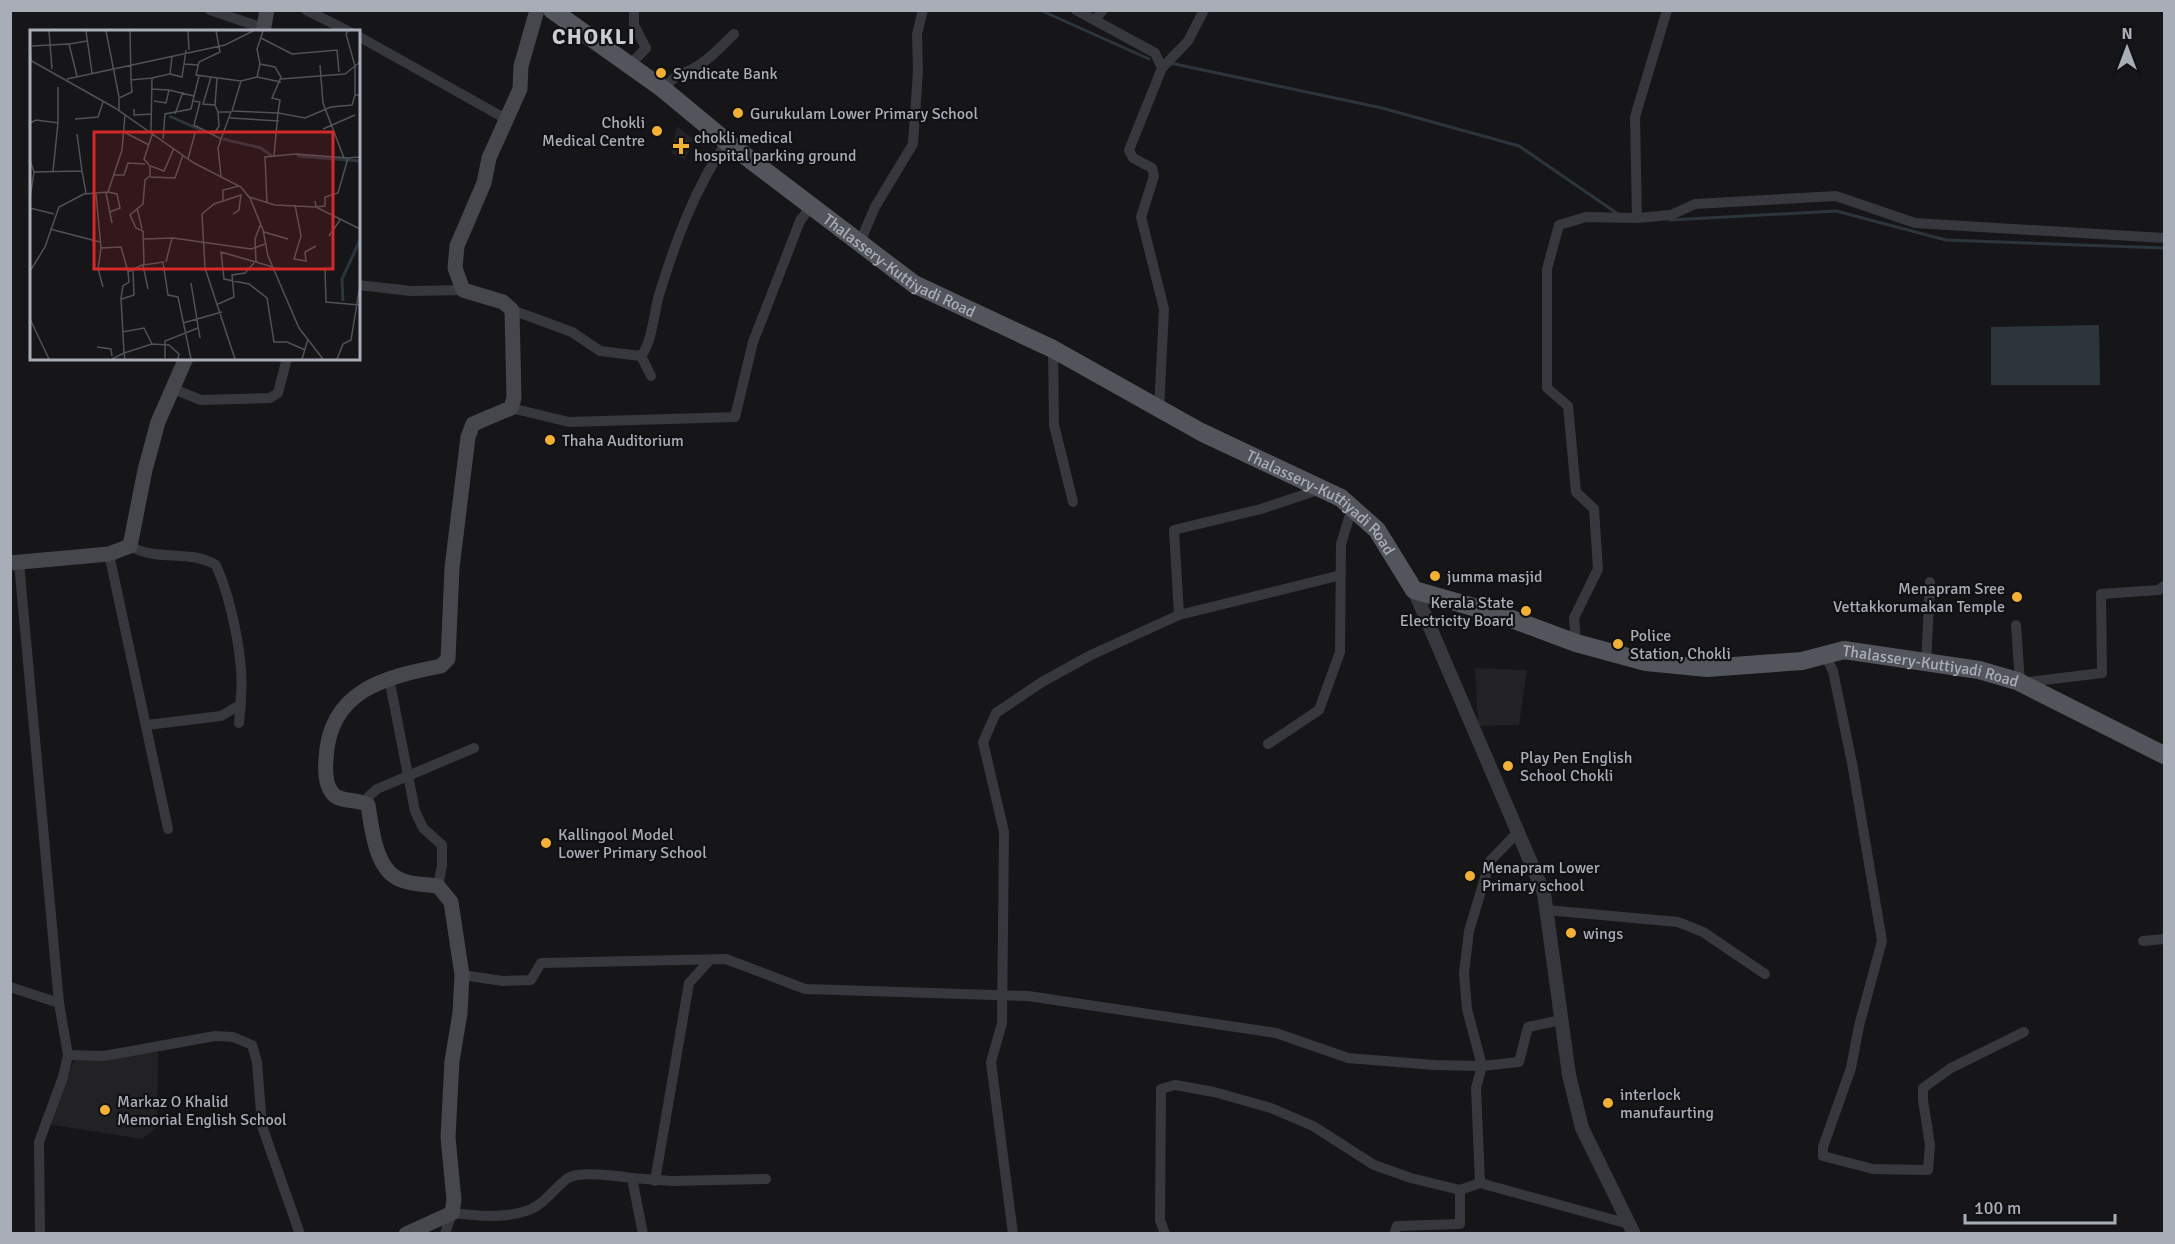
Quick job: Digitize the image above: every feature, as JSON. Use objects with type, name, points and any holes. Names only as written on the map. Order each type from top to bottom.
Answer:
[{"type":"main road","points":[[263,30],[267,10]]},
{"type":"main road","points":[[406,1233],[452,1213],[454,1200],[448,1137],[452,1061],[460,1012],[462,975],[451,902],[438,886],[404,882],[386,870],[373,832],[368,805],[335,797],[329,788],[325,770],[326,751],[332,724],[344,707],[357,696],[389,678],[411,671],[441,666],[448,659],[452,568],[468,437],[473,424],[511,408],[513,398],[512,310],[503,302],[463,290],[455,268],[457,246],[484,183],[489,158],[520,89],[521,66],[537,10]]},
{"type":"main road","name":"Thalassery-Kuttiyadi Road","points":[[552,10],[663,89],[727,142],[914,284],[1053,349],[1159,410],[1341,498],[1377,530],[1414,590],[1501,615],[1576,644],[1646,662],[1707,668],[1802,661],[1844,650],[1889,655],[1926,664],[1979,670],[2020,683],[2164,754]]},
{"type":"main road","points":[[15,563],[109,554],[130,546],[145,470],[158,422],[185,360]]},
{"type":"street","points":[[210,10],[263,30]]},
{"type":"street","points":[[306,10],[346,30]]},
{"type":"street","points":[[630,65],[646,48],[634,26],[634,10]]},
{"type":"street","points":[[860,242],[875,207],[913,144],[918,71],[917,34],[923,10]]},
{"type":"street","points":[[1076,10],[1123,38],[1155,53],[1162,68]]},
{"type":"street","points":[[1095,20],[1103,10]]},
{"type":"street","points":[[1159,410],[1164,309],[1141,217],[1154,176],[1152,168],[1133,158],[1129,150],[1162,68],[1188,40],[1204,10]]},
{"type":"street","points":[[1634,218],[1635,117],[1667,10]]},
{"type":"street","points":[[663,89],[680,73],[693,70],[734,34]]},
{"type":"street","points":[[360,37],[506,119]]},
{"type":"street","points":[[641,356],[648,344],[651,323],[662,284],[686,221],[712,163],[727,142]]},
{"type":"street","points":[[1576,644],[1574,618],[1598,569],[1593,508],[1576,492],[1569,406],[1547,388],[1547,269],[1559,225],[1586,217],[1634,218],[1671,215],[1695,204],[1836,196],[1915,223],[2164,238]]},
{"type":"street","points":[[511,408],[569,422],[735,417],[753,342],[800,221],[811,206]]},
{"type":"street","points":[[360,285],[411,291],[463,290]]},
{"type":"street","points":[[512,310],[572,332],[600,351],[641,356]]},
{"type":"street","points":[[1053,349],[1054,425],[1073,502]]},
{"type":"street","points":[[641,356],[651,376]]},
{"type":"street","points":[[171,388],[201,400],[270,398],[278,393],[286,360]]},
{"type":"street","points":[[1179,615],[1174,530],[1261,509],[1321,489]]},
{"type":"street","points":[[1268,744],[1318,710],[1340,652],[1341,544],[1352,508]]},
{"type":"street","points":[[130,546],[151,554],[196,558],[216,566],[223,581],[235,638],[241,696],[239,723]]},
{"type":"street","points":[[109,554],[168,829]]},
{"type":"street","points":[[15,563],[59,1003],[68,1055],[63,1077],[39,1142],[40,1233]]},
{"type":"street","points":[[1013,1233],[991,1062],[1002,1023],[1004,832],[982,742],[986,730],[996,713],[1042,682],[1091,655],[1179,615],[1341,575]]},
{"type":"street","points":[[1926,664],[1930,582]]},
{"type":"street","points":[[2016,624],[2020,683],[2102,673],[2101,594],[2159,590],[2164,586]]},
{"type":"street","points":[[1414,590],[1520,831],[1544,893],[1569,1075],[1582,1128],[1632,1229]]},
{"type":"street","points":[[1825,655],[1833,671],[1847,740],[1882,941],[1858,1026],[1851,1068],[1822,1147],[1822,1156],[1873,1169],[1928,1170],[1930,1145],[1923,1088],[1951,1068],[2024,1032]]},
{"type":"street","points":[[389,678],[415,811],[423,828],[442,846],[442,866],[438,886]]},
{"type":"street","points":[[147,725],[221,716],[240,705],[241,696]]},
{"type":"street","points":[[368,805],[369,796],[377,789],[474,748]]},
{"type":"street","points":[[1480,1183],[1476,1088],[1482,1066],[1467,1009],[1464,973],[1469,931],[1490,861],[1520,831]]},
{"type":"street","points":[[1546,910],[1678,922],[1702,932],[1765,974]]},
{"type":"street","points":[[2143,941],[2164,939]]},
{"type":"street","points":[[462,975],[503,981],[531,980],[541,963],[726,959],[805,990],[1028,996],[1276,1034],[1348,1058],[1434,1065],[1482,1066],[1519,1062],[1528,1027],[1562,1020]]},
{"type":"street","points":[[655,1181],[689,983],[710,960]]},
{"type":"street","points":[[10,987],[59,1003]]},
{"type":"street","points":[[68,1055],[104,1056],[215,1036],[233,1037],[252,1045],[258,1062],[262,1126],[300,1233]]},
{"type":"street","points":[[1165,1233],[1160,1220],[1161,1089],[1175,1085],[1214,1092],[1271,1108],[1313,1126],[1374,1164],[1411,1178],[1460,1190],[1480,1183],[1632,1229]]},
{"type":"street","points":[[445,1233],[452,1213],[480,1216],[510,1215],[531,1209],[544,1202],[573,1175],[655,1181],[766,1179]]},
{"type":"street","points":[[632,1178],[643,1233]]},
{"type":"street","points":[[1394,1233],[1397,1226],[1460,1224],[1460,1190]]},
{"type":"shaded area","name":"chokli medical hospital parking ground","points":[[677,126],[693,139],[685,160],[671,153]]},
{"type":"shaded area","points":[[2099,325],[2100,385],[1991,385],[1991,327]]},
{"type":"shaded area","points":[[1475,668],[1527,670],[1519,725],[1478,726]]},
{"type":"shaded area","name":"Markaz O Khalid Memorial English School","points":[[158,1052],[157,1127],[142,1139],[47,1124],[74,1061]]},
{"type":"waterway","points":[[1040,10],[1149,59]]},
{"type":"waterway","points":[[1170,63],[1382,108],[1519,146],[1618,214]]},
{"type":"waterway","points":[[1670,220],[1836,211],[1946,240],[2164,248]]},
{"type":"place","name":"Syndicate Bank","points":[[661,73]]},
{"type":"place","name":"Gurukulam Lower Primary School","points":[[738,113]]},
{"type":"place","name":"Chokli Medical Centre","points":[[657,131]]},
{"type":"place","name":"chokli medical hospital parking ground","points":[[681,146]]},
{"type":"place","name":"Thaha Auditorium","points":[[550,440]]},
{"type":"place","name":"jumma masjid","points":[[1435,576]]},
{"type":"place","name":"Menapram Sree Vettakkorumakan Temple","points":[[2017,597]]},
{"type":"place","name":"Kerala State Electricity Board","points":[[1526,611]]},
{"type":"place","name":"Police Station, Chokli","points":[[1618,644]]},
{"type":"place","name":"Play Pen English School Chokli","points":[[1508,766]]},
{"type":"place","name":"Kallingool Model Lower Primary School","points":[[546,843]]},
{"type":"place","name":"Menapram Lower Primary school","points":[[1470,876]]},
{"type":"place","name":"wings","points":[[1571,933]]},
{"type":"place","name":"interlock manufaurting","points":[[1608,1103]]},
{"type":"place","name":"Markaz O Khalid Memorial English School","points":[[105,1110]]},
{"type":"district","name":"CHOKLI","points":[[594,36]]}]
